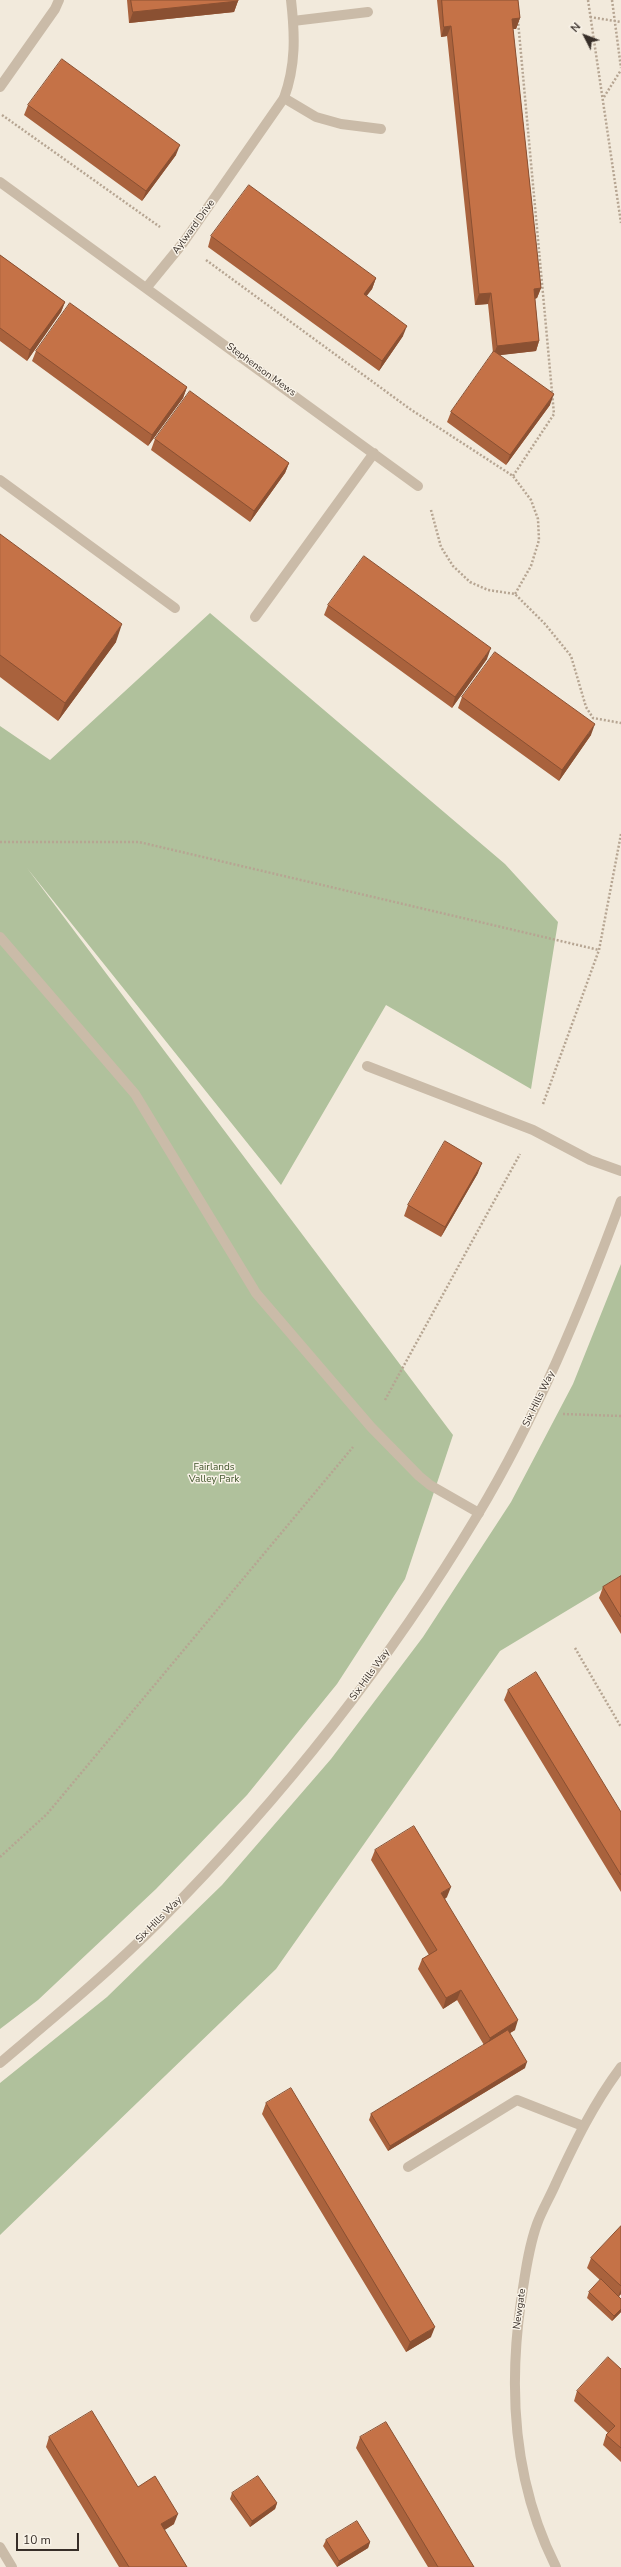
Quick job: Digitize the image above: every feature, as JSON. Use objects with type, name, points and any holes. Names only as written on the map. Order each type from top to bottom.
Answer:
[{"type":"street","points":[[0,87],[55,9],[59,0]]},
{"type":"street","name":"Aylward Drive","points":[[148,287],[183,243],[284,98],[295,58],[291,0]]},
{"type":"street","points":[[293,20],[368,12]]},
{"type":"street","points":[[284,98],[316,117],[341,124],[381,129]]},
{"type":"street","points":[[0,182],[148,287]]},
{"type":"street","name":"Stephenson Mews","points":[[148,287],[418,486]]},
{"type":"street","points":[[255,617],[374,453]]},
{"type":"street","points":[[0,480],[175,608]]},
{"type":"street","points":[[0,937],[135,1094],[256,1293],[371,1427],[419,1476],[430,1485],[479,1514]]},
{"type":"street","points":[[367,1066],[533,1130],[590,1160],[621,1171]]},
{"type":"street","name":"Six Hills Way","points":[[0,2063],[156,1925],[268,1802],[353,1699],[423,1603],[479,1514],[532,1413],[571,1331],[621,1201]]},
{"type":"street","name":"Newgate","points":[[556,2567],[542,2538],[527,2489],[517,2443],[513,2394],[517,2331],[526,2271],[537,2224],[583,2126],[600,2095],[621,2067]]},
{"type":"street","points":[[408,2167],[517,2100],[583,2126]]},
{"type":"street","points":[[0,2547],[12,2567]]},
{"type":"path","points":[[588,0],[604,97],[621,223]]},
{"type":"path","points":[[604,97],[621,69],[612,0]]},
{"type":"path","points":[[513,476],[554,414],[517,16]]},
{"type":"path","points":[[590,17],[621,22]]},
{"type":"path","points":[[0,114],[183,243],[410,409],[513,476],[531,500],[538,519],[539,540],[531,566],[515,594]]},
{"type":"path","points":[[418,486],[432,513],[441,547],[453,566],[470,582],[488,590],[515,594],[545,624],[571,656],[586,707],[593,718],[621,723]]},
{"type":"path","points":[[0,842],[139,842],[599,950]]},
{"type":"path","points":[[532,1413],[621,1416]]},
{"type":"path","points":[[575,1648],[621,1727]]},
{"type":"green space","name":"Fairlands Valley Park","points":[[210,613],[505,864],[558,922],[531,1089],[386,1005],[281,1185],[27,868],[453,1435],[405,1579],[337,1684],[247,1795],[156,1889],[38,2000],[0,2029],[0,726],[50,760]]},
{"type":"green space","points":[[621,1264],[621,1578],[500,1651],[276,1969],[0,2235],[0,2083],[107,1997],[222,1885],[331,1759],[423,1637],[511,1502],[573,1384]]},
{"type":"building","points":[[131,0],[238,0],[238,1],[133,12]]},
{"type":"building","points":[[442,0],[518,0],[520,18],[512,19],[541,288],[534,289],[539,341],[497,346],[491,293],[479,294],[451,26],[444,27]]},
{"type":"building","points":[[62,59],[180,145],[146,191],[28,105]]},
{"type":"building","points":[[249,185],[376,278],[364,294],[407,326],[382,361],[211,236]]},
{"type":"building","points":[[0,255],[65,302],[30,350],[0,328]]},
{"type":"building","points":[[70,303],[187,387],[152,435],[36,351]]},
{"type":"building","points":[[494,351],[554,394],[510,455],[451,412]]},
{"type":"building","points":[[190,391],[289,463],[254,511],[155,439]]},
{"type":"building","points":[[0,534],[122,624],[65,703],[0,655]]},
{"type":"building","points":[[364,556],[491,648],[455,697],[328,605]]},
{"type":"building","points":[[495,652],[595,724],[562,770],[462,697]]},
{"type":"building","points":[[445,1141],[482,1163],[445,1227],[408,1205]]},
{"type":"building","points":[[621,1576],[621,1617],[603,1587]]},
{"type":"building","points":[[536,1672],[621,1812],[621,1875],[508,1690]]},
{"type":"building","points":[[414,1826],[451,1887],[441,1893],[518,2020],[490,2038],[461,1990],[446,1998],[422,1959],[437,1950],[375,1850]]},
{"type":"building","points":[[508,2030],[527,2062],[390,2146],[371,2114]]},
{"type":"building","points":[[291,2088],[435,2327],[410,2342],[266,2103]]},
{"type":"building","points":[[621,2226],[621,2286],[591,2258]]},
{"type":"building","points":[[601,2279],[621,2299],[621,2309],[614,2316],[589,2292]]},
{"type":"building","points":[[608,2357],[621,2369],[621,2448],[606,2435],[615,2426],[577,2391]]},
{"type":"building","points":[[92,2411],[138,2487],[155,2476],[178,2514],[161,2524],[187,2567],[129,2567],[49,2437]]},
{"type":"building","points":[[386,2422],[474,2567],[438,2567],[360,2437]]},
{"type":"building","points":[[258,2476],[277,2503],[252,2521],[232,2493]]},
{"type":"building","points":[[357,2521],[370,2542],[339,2561],[326,2540]]}]
